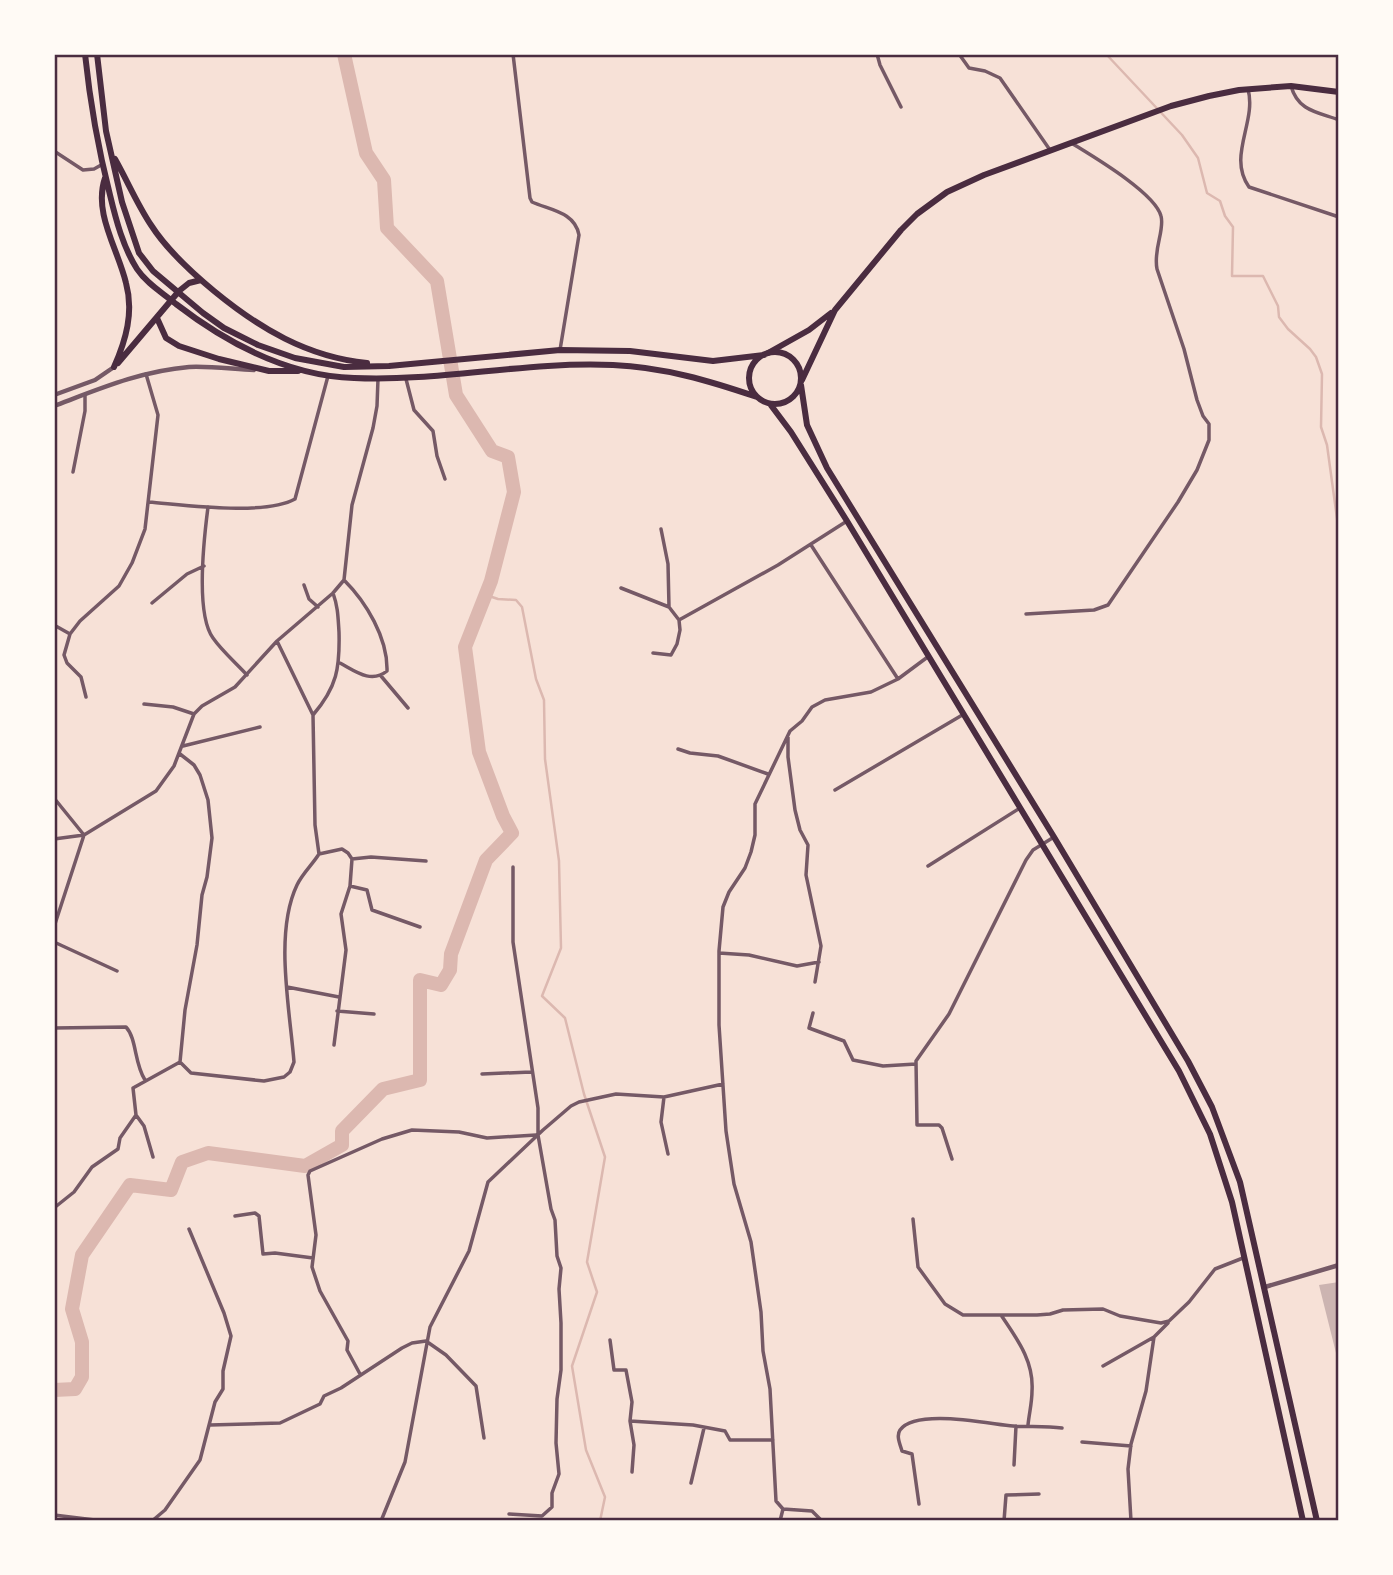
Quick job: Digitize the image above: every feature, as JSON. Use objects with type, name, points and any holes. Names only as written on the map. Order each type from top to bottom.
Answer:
[{"type":"main road","points":[[85,54],[92,118],[115,215],[128,253],[146,281],[198,321],[256,354],[328,376],[378,379],[580,365],[640,367],[686,375],[757,397],[770,404],[791,432],[929,656],[1180,1071],[1199,1107],[1226,1178],[1303,1521]]},
{"type":"main road","points":[[97,54],[106,131],[122,202],[143,258],[153,271],[203,313],[240,337],[295,358],[344,366],[389,366],[560,350],[630,351],[705,361],[779,352],[790,356],[798,364],[804,413],[810,435],[827,468],[1054,837],[1188,1061],[1212,1107],[1240,1182],[1317,1521]]},
{"type":"main road","points":[[770,404],[786,403],[793,398],[835,310],[886,246],[931,203],[947,192],[1171,106],[1248,89],[1291,86],[1338,90]]},
{"type":"main road","points":[[111,153],[150,224],[201,280],[238,311],[260,326],[302,347],[336,359],[389,366]]},
{"type":"main road","points":[[106,177],[101,194],[107,229],[126,282],[129,305],[126,336],[114,366]]},
{"type":"main road","points":[[114,366],[184,286],[201,280]]},
{"type":"main road","points":[[757,397],[751,388],[749,377],[755,362],[809,330],[835,310]]},
{"type":"main road","points":[[157,318],[166,338],[178,346],[269,371],[302,370]]},
{"type":"main road","points":[[1286,1438],[1299,1435]]},
{"type":"street","points":[[513,54],[530,198],[532,202],[568,216],[578,228],[560,350]]},
{"type":"street","points":[[877,54],[901,107]]},
{"type":"street","points":[[959,54],[970,68],[1000,78],[1051,152]]},
{"type":"street","points":[[1291,86],[1294,96],[1303,107],[1339,120]]},
{"type":"street","points":[[1248,89],[1251,112],[1242,143],[1241,166],[1249,187],[1339,217]]},
{"type":"street","points":[[1026,614],[1094,610],[1108,605],[1197,470],[1210,431],[1197,400],[1184,349],[1157,270],[1154,256],[1161,216],[1152,200],[1110,166],[1073,144]]},
{"type":"street","points":[[54,151],[83,170],[94,169],[103,164]]},
{"type":"street","points":[[54,395],[96,380],[114,366]]},
{"type":"street","points":[[54,406],[146,374],[192,367],[269,371]]},
{"type":"street","points":[[86,697],[81,677],[67,663],[64,655],[70,634],[80,621],[120,586],[145,529],[158,415],[146,374]]},
{"type":"street","points":[[149,502],[208,507],[286,503],[295,499],[328,376]]},
{"type":"street","points":[[405,377],[414,410],[433,431],[437,456],[445,479]]},
{"type":"street","points":[[54,839],[84,835],[156,790],[180,754],[194,714],[202,706],[235,687],[277,640],[333,593],[344,580],[352,505],[373,428],[378,379]]},
{"type":"street","points":[[73,472],[85,411],[85,394]]},
{"type":"street","points":[[208,507],[204,566],[206,623],[212,637],[247,675]]},
{"type":"street","points":[[679,620],[847,522]]},
{"type":"street","points":[[661,529],[668,564],[669,607]]},
{"type":"street","points":[[811,545],[898,679]]},
{"type":"street","points":[[152,603],[187,574],[204,566]]},
{"type":"street","points":[[340,663],[364,675],[381,676],[387,671],[387,652],[363,603],[344,580]]},
{"type":"street","points":[[304,585],[309,599],[317,607]]},
{"type":"street","points":[[621,588],[669,607],[679,620],[677,644],[671,655],[653,653]]},
{"type":"street","points":[[313,715],[328,695],[340,663],[339,611],[333,593]]},
{"type":"street","points":[[54,625],[70,634]]},
{"type":"street","points":[[180,754],[194,765],[203,781],[212,838],[197,945],[183,1018],[180,1062],[191,1073],[264,1081],[284,1077],[290,1072],[294,1062],[284,944],[289,910],[296,886],[318,854],[313,715],[277,640]]},
{"type":"street","points":[[822,1521],[812,1511],[783,1508],[776,1501],[770,1389],[763,1351],[761,1311],[751,1242],[734,1184],[729,1154],[719,1026],[719,953],[723,907],[729,892],[745,868],[756,827],[755,804],[788,735],[812,707],[825,700],[871,692],[898,679],[929,656]]},
{"type":"street","points":[[381,676],[408,708]]},
{"type":"street","points":[[144,704],[173,707],[194,714]]},
{"type":"street","points":[[835,790],[964,714]]},
{"type":"street","points":[[183,746],[260,727]]},
{"type":"street","points":[[788,735],[795,810],[800,830],[808,845],[806,875],[821,946],[815,982]]},
{"type":"street","points":[[678,749],[718,756],[768,774]]},
{"type":"street","points":[[54,798],[84,835]]},
{"type":"street","points":[[928,866],[1020,808]]},
{"type":"street","points":[[54,927],[84,835]]},
{"type":"street","points":[[952,1159],[939,1125],[917,1125],[916,1061],[949,1014],[1026,860],[1033,850],[1054,837]]},
{"type":"street","points":[[318,854],[345,849],[352,859],[350,886],[341,914],[346,950],[334,1045]]},
{"type":"street","points":[[352,859],[371,857],[426,861]]},
{"type":"street","points":[[509,1514],[542,1516],[552,1507],[552,1493],[559,1474],[556,1443],[561,1370],[561,1268],[557,1256],[555,1220],[538,1135],[527,1027],[513,942],[513,867]]},
{"type":"street","points":[[350,886],[367,890],[372,910],[420,927]]},
{"type":"street","points":[[54,942],[117,971]]},
{"type":"street","points":[[719,953],[797,966],[819,962]]},
{"type":"street","points":[[287,987],[339,997]]},
{"type":"street","points":[[337,1011],[373,1014]]},
{"type":"street","points":[[813,1013],[810,1028],[844,1041],[853,1060],[883,1066],[916,1065]]},
{"type":"street","points":[[54,1028],[126,1027],[131,1033],[138,1069],[145,1080]]},
{"type":"street","points":[[153,1157],[144,1126],[136,1115],[133,1088],[180,1062]]},
{"type":"street","points":[[482,1074],[531,1072]]},
{"type":"street","points":[[381,1521],[405,1462],[430,1327],[469,1251],[488,1182],[538,1135],[579,1102],[616,1094],[664,1097],[723,1084]]},
{"type":"street","points":[[664,1097],[661,1122],[668,1154]]},
{"type":"street","points":[[54,1208],[74,1192],[92,1167],[118,1149],[120,1138],[136,1115]]},
{"type":"street","points":[[360,1374],[347,1350],[348,1341],[320,1291],[312,1267],[316,1235],[307,1175],[315,1168],[382,1139],[412,1130],[459,1132],[487,1138],[538,1135]]},
{"type":"street","points":[[235,1216],[255,1213],[259,1216],[263,1254],[313,1258]]},
{"type":"street","points":[[913,1219],[918,1267],[945,1304],[963,1315],[1050,1314],[1063,1310],[1103,1309],[1120,1316],[1161,1323],[1169,1321]]},
{"type":"street","points":[[152,1521],[165,1510],[200,1460],[215,1402],[223,1389],[223,1371],[231,1336],[188,1229]]},
{"type":"street","points":[[1103,1366],[1154,1337],[1205,1285],[1215,1269],[1245,1257]]},
{"type":"street","points":[[1265,1287],[1339,1265]]},
{"type":"street","points":[[1001,1315],[1024,1349],[1029,1363],[1032,1390],[1028,1425]]},
{"type":"street","points":[[1131,1521],[1128,1469],[1131,1446],[1146,1391],[1154,1337]]},
{"type":"street","points":[[610,1340],[614,1370],[626,1370],[632,1402],[632,1472]]},
{"type":"street","points":[[210,1425],[280,1423],[320,1404],[324,1396],[402,1348],[426,1341],[446,1355],[476,1386],[484,1438]]},
{"type":"street","points":[[919,1504],[912,1454],[902,1451],[898,1433],[913,1421],[943,1419],[1062,1428]]},
{"type":"street","points":[[630,1421],[693,1425],[725,1431],[730,1440],[773,1440]]},
{"type":"street","points":[[1014,1465],[1016,1426]]},
{"type":"street","points":[[691,1483],[704,1428]]},
{"type":"street","points":[[1082,1442],[1131,1446]]},
{"type":"street","points":[[1004,1521],[1006,1494],[1039,1494]]},
{"type":"street","points":[[780,1521],[783,1508]]},
{"type":"street","points":[[54,1515],[103,1521]]},
{"type":"building","points":[[1339,1282],[1339,1361],[1338,1361],[1319,1285]]},
{"type":"waterway","points":[[54,1390],[75,1389],[82,1377],[82,1342],[72,1309],[82,1255],[130,1185],[171,1190],[182,1162],[208,1153],[305,1166],[342,1145],[342,1131],[383,1089],[420,1080],[420,980],[441,985],[450,970],[451,954],[486,860],[512,833],[479,752],[465,647],[491,581],[514,492],[508,457],[492,451],[456,395],[437,281],[387,228],[384,180],[366,153],[344,54]]},
{"type":"waterway","points":[[1106,54],[1182,135],[1198,158],[1207,193],[1220,201],[1225,216],[1233,227],[1232,276],[1263,276],[1278,306],[1279,317],[1316,357],[1322,374],[1321,427],[1327,445],[1339,533]]},
{"type":"waterway","points":[[486,595],[516,600],[522,607],[536,679],[544,700],[545,759],[559,861],[561,948],[542,996],[565,1018],[584,1094],[605,1157],[587,1262],[597,1292],[572,1366],[586,1450],[605,1497],[600,1521]]}]
